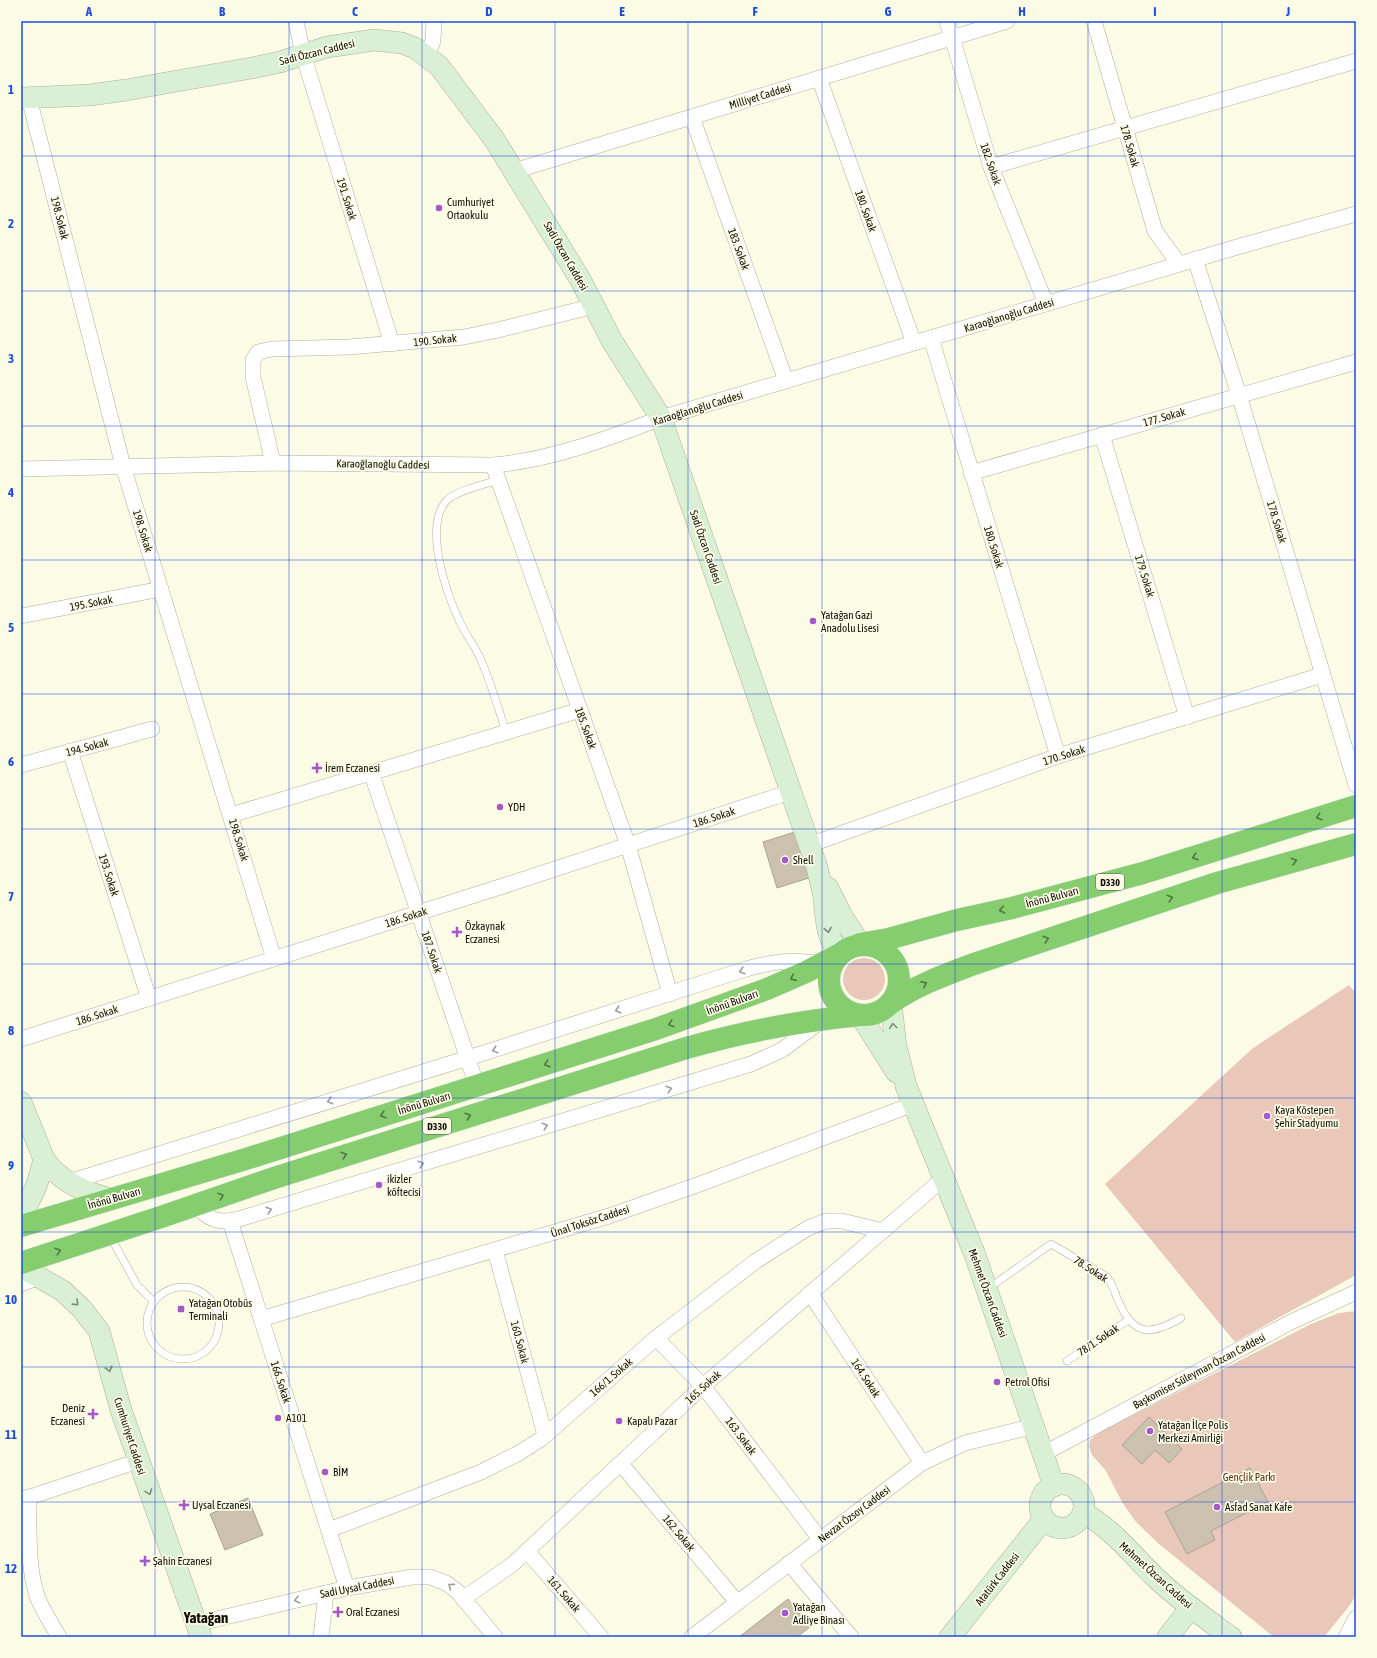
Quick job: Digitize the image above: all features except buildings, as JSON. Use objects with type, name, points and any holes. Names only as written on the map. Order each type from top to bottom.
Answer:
[{"type":"highway","name":"İnönü Bulvarı","points":[[860,944],[888,939],[957,920],[1012,908],[1143,873],[1356,806]]},
{"type":"highway","points":[[891,1003],[897,994],[899,973],[896,963],[881,948],[860,944],[849,948],[831,959],[833,963],[829,974],[829,985],[832,996],[839,1005],[849,1012],[860,1015],[871,1014],[882,1010],[913,989],[935,978],[974,964],[1217,883],[1356,844]]},
{"type":"highway","name":"İnönü Bulvarı","points":[[21,1226],[477,1086],[693,1016],[767,989],[831,959]]},
{"type":"highway","name":"D330","points":[[21,1263],[109,1235],[281,1176],[684,1048],[743,1033],[824,1018],[860,1015]]},
{"type":"street","name":"191. Sokak","points":[[296,21],[303,54],[392,344]]},
{"type":"street","points":[[427,56],[433,41],[434,21]]},
{"type":"street","name":"182. Sokak","points":[[947,21],[991,167],[1046,304]]},
{"type":"street","name":"Milliyet Caddesi","points":[[514,171],[1007,21]]},
{"type":"street","name":"178. Sokak","points":[[1094,21],[1155,231],[1179,264]]},
{"type":"street","name":"Sadi Özcan Caddesi","points":[[25,98],[90,95],[126,90],[257,67],[280,62],[328,47],[374,40],[402,43],[415,48],[438,66],[489,133],[514,171],[555,237],[612,341],[661,418],[790,792],[813,854],[821,880],[828,931],[833,946],[831,959]]},
{"type":"street","points":[[991,167],[1356,61]]},
{"type":"street","name":"180. Sokak","points":[[819,78],[914,343]]},
{"type":"street","name":"198. Sokak","points":[[25,98],[124,466],[274,959]]},
{"type":"street","name":"183. Sokak","points":[[692,117],[786,381]]},
{"type":"street","name":"Karaoğlanoğlu Caddesi","points":[[21,469],[273,463],[493,465],[515,463],[547,456],[619,434],[661,418],[1195,259],[1356,214]]},
{"type":"street","name":"178. Sokak","points":[[1195,259],[1238,395],[1356,785]]},
{"type":"street","name":"190. Sokak","points":[[273,463],[252,370],[255,355],[263,350],[349,347],[464,337],[594,306]]},
{"type":"street","name":"180. Sokak","points":[[931,338],[1058,756]]},
{"type":"street","name":"177. Sokak","points":[[971,473],[1356,362]]},
{"type":"street","name":"179. Sokak","points":[[1102,435],[1187,717]]},
{"type":"street","name":"185. Sokak","points":[[493,465],[628,845],[670,994]]},
{"type":"street","name":"195. Sokak","points":[[21,616],[161,589]]},
{"type":"street","name":"170. Sokak","points":[[813,854],[1058,756],[1322,675]]},
{"type":"street","points":[[231,815],[580,710]]},
{"type":"street","name":"194. Sokak","points":[[21,765],[152,729]]},
{"type":"street","name":"193. Sokak","points":[[70,751],[149,999]]},
{"type":"street","name":"187. Sokak","points":[[371,772],[477,1086]]},
{"type":"street","name":"186. Sokak","points":[[21,1039],[419,913],[790,792]]},
{"type":"street","name":"Sadi Özcan Caddesi","points":[[813,854],[842,916],[860,944]]},
{"type":"street","points":[[69,1182],[468,1058],[746,969],[778,961],[831,959]]},
{"type":"street","name":"Mehmet Özcan Caddesi","points":[[891,1003],[896,1046],[905,1080],[988,1289],[1054,1486]]},
{"type":"street","name":"Mehmet Özcan Caddesi","points":[[860,1015],[893,1066],[914,1104]]},
{"type":"street","points":[[196,1205],[216,1221],[230,1221],[751,1064],[782,1050],[824,1018]]},
{"type":"street","points":[[21,1102],[44,1158],[52,1167],[69,1182],[89,1193],[111,1199]]},
{"type":"street","name":"Ünal Toksöz Caddesi","points":[[261,1319],[608,1216],[664,1197],[914,1104]]},
{"type":"street","points":[[21,1213],[27,1194],[42,1172],[44,1158]]},
{"type":"street","name":"165. Sokak","points":[[464,1598],[513,1564],[703,1386],[944,1178]]},
{"type":"street","name":"166. Sokak","points":[[230,1221],[347,1588]]},
{"type":"street","name":"166/1. Sokak","points":[[329,1530],[481,1472],[530,1446],[545,1435],[656,1338],[756,1261],[808,1228],[826,1221],[842,1221],[883,1231]]},
{"type":"street","name":"160. Sokak","points":[[495,1250],[545,1435]]},
{"type":"street","name":"Cumhuriyet Caddesi","points":[[21,1267],[30,1281],[63,1291],[82,1309],[99,1331],[120,1410],[199,1631]]},
{"type":"street","name":"Başkomiser Süleyman Özcan Caddesi","points":[[1043,1454],[1292,1322],[1356,1292]]},
{"type":"street","name":"164. Sokak","points":[[810,1294],[922,1463]]},
{"type":"street","name":"163. Sokak","points":[[656,1338],[703,1386],[820,1539]]},
{"type":"street","name":"Nevzat Özsoy Caddesi","points":[[692,1637],[922,1463],[965,1443],[1034,1426]]},
{"type":"street","points":[[59,1637],[37,1597],[33,1581],[25,1499],[138,1461]]},
{"type":"street","name":"162. Sokak","points":[[621,1464],[737,1602]]},
{"type":"street","points":[[1066,1485],[1078,1492],[1084,1504],[1083,1512],[1077,1523],[1064,1528],[1056,1528],[1044,1520],[1040,1513],[1040,1505],[1046,1491],[1054,1486],[1066,1485]]},
{"type":"street","name":"Mehmet Özcan Caddesi","points":[[1083,1512],[1104,1527],[1160,1581],[1191,1608],[1231,1637]]},
{"type":"street","name":"Atatürk Caddesi","points":[[950,1637],[1044,1520]]},
{"type":"street","name":"161. Sokak","points":[[527,1551],[601,1637]]},
{"type":"street","points":[[789,1563],[851,1637]]},
{"type":"street","name":"Sadi Uysal Caddesi","points":[[199,1631],[347,1588],[412,1577],[430,1577],[446,1582],[458,1592],[494,1637]]},
{"type":"street","points":[[321,1637],[326,1593]]},
{"type":"street","points":[[1168,1637],[1191,1608]]},
{"type":"street","points":[[1346,1637],[1356,1618]]},
{"type":"lane","points":[[498,480],[456,494],[448,500],[440,515],[437,533],[438,548],[446,585],[452,604],[480,658],[506,732]]},
{"type":"lane","points":[[109,1235],[142,1292],[154,1302]]},
{"type":"lane","name":"78. Sokak","points":[[988,1289],[1051,1244],[1106,1276],[1111,1281],[1124,1314],[1128,1320]]},
{"type":"lane","points":[[184,1287],[196,1290],[206,1296],[214,1305],[218,1316],[219,1328],[216,1339],[209,1349],[199,1356],[188,1359],[176,1359],[165,1355],[155,1347],[149,1337],[147,1325],[148,1313],[154,1302],[162,1294],[173,1289],[184,1287]]},
{"type":"lane","points":[[1128,1320],[1133,1325],[1144,1330],[1158,1330],[1181,1318]]},
{"type":"lane","name":"78/1. Sokak","points":[[1067,1361],[1128,1320]]},
{"type":"green space","points":[[860,958],[868,958],[879,964],[885,975],[885,983],[879,994],[868,1000],[860,1000],[849,994],[843,983],[843,975],[849,964]]},
{"type":"green space","name":"Kaya Köstepen Şehir Stadyumu","points":[[1349,985],[1356,993],[1356,1275],[1235,1342],[1105,1184],[1253,1048]]},
{"type":"green space","name":"Gençlik Parkı","points":[[1356,1311],[1356,1595],[1350,1605],[1324,1637],[1274,1637],[1159,1544],[1136,1522],[1122,1502],[1106,1471],[1092,1455],[1089,1446],[1090,1440],[1100,1432],[1311,1324],[1339,1313]]},
{"type":"place","name":"Cumhuriyet Ortaokulu","points":[[439,208]]},
{"type":"place","name":"Yatağan Gazi Anadolu Lisesi","points":[[813,621]]},
{"type":"place","name":"İrem Eczanesi","points":[[317,768]]},
{"type":"place","name":"YDH","points":[[500,807]]},
{"type":"place","name":"Shell","points":[[785,860]]},
{"type":"place","name":"Özkaynak Eczanesi","points":[[457,932]]},
{"type":"place","name":"Kaya Köstepen Şehir Stadyumu","points":[[1267,1116]]},
{"type":"place","name":"ikizler köftecisi","points":[[379,1185]]},
{"type":"place","name":"Yatağan Otobüs Terminali","points":[[181,1309]]},
{"type":"place","name":"Petrol Ofisi","points":[[997,1382]]},
{"type":"place","name":"Deniz Eczanesi","points":[[93,1414]]},
{"type":"place","name":"A101","points":[[278,1418]]},
{"type":"place","name":"Kapalı Pazar","points":[[619,1421]]},
{"type":"place","name":"Yatağan İlçe Polis Merkezi Amirliği","points":[[1150,1431]]},
{"type":"place","name":"BİM","points":[[325,1472]]},
{"type":"place","name":"Uysal Eczanesi","points":[[184,1505]]},
{"type":"place","name":"Asfad Sanat Kafe","points":[[1217,1507]]},
{"type":"place","name":"Şahin Eczanesi","points":[[145,1561]]},
{"type":"place","name":"Oral Eczanesi","points":[[338,1612]]},
{"type":"place","name":"Yatağan Adliye Binası","points":[[785,1613]]},
{"type":"district","name":"Yatağan","points":[[206,1618]]}]
